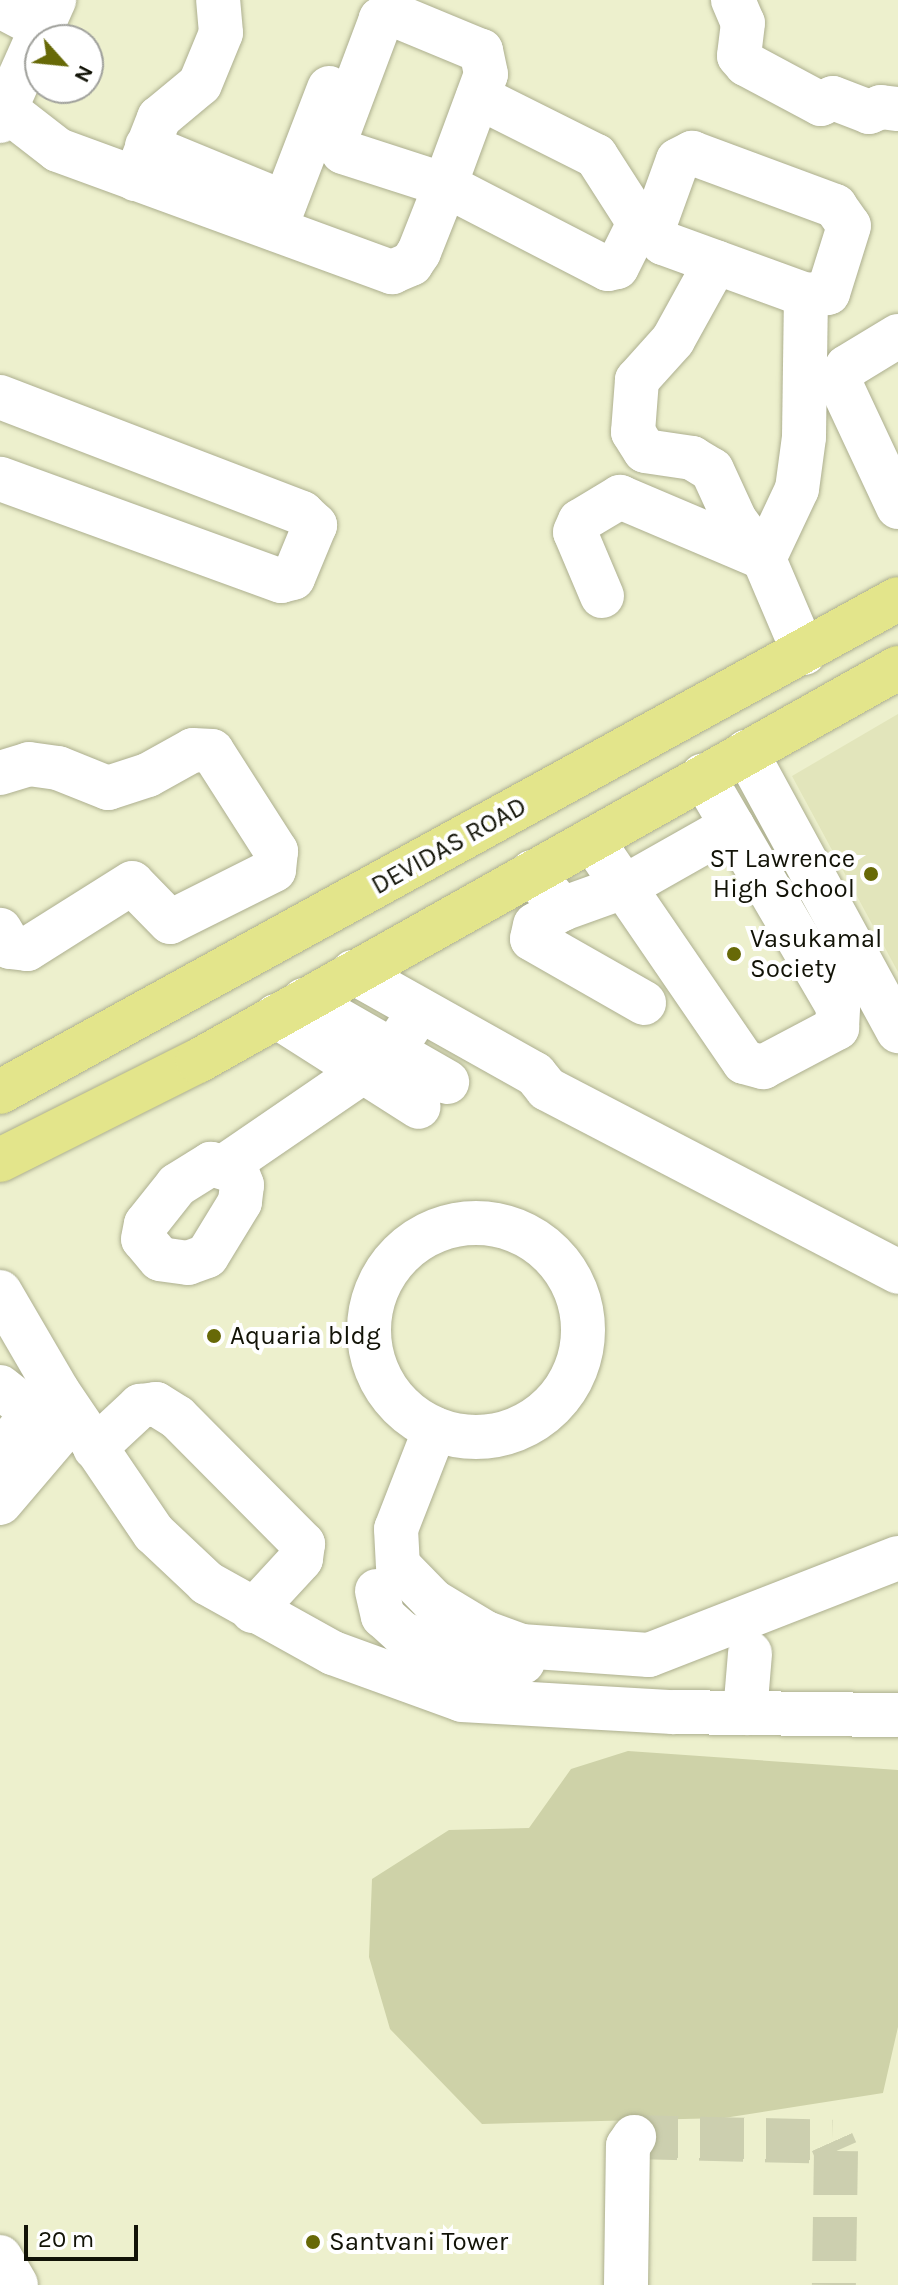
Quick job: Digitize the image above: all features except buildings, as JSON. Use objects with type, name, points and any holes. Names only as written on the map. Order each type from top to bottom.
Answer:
[{"type":"main road","name":"DEVIDAS ROAD","points":[[0,1092],[898,599]]},
{"type":"main road","points":[[0,1160],[317,993],[898,668]]},
{"type":"street","points":[[141,162],[159,118],[200,84],[221,33],[218,0]]},
{"type":"street","points":[[280,216],[360,0]]},
{"type":"street","points":[[733,0],[743,23],[739,56],[746,64],[821,104],[833,98],[869,112],[881,107],[898,109]]},
{"type":"street","points":[[0,6],[48,14],[2,111],[58,150],[141,162],[280,216],[392,272],[411,264],[419,252],[445,185],[486,74],[481,51],[394,15],[381,19],[337,136],[343,152],[445,185],[608,269],[617,267],[639,223],[596,156],[478,97]]},
{"type":"street","points":[[692,153],[835,206],[849,226],[828,293],[806,295],[663,243],[653,229],[678,160],[692,153]]},
{"type":"street","points":[[716,262],[673,340],[637,380],[633,432],[645,451],[692,458],[712,470],[735,520],[764,559],[804,653]]},
{"type":"street","points":[[764,559],[797,489],[804,437],[806,295]]},
{"type":"street","points":[[898,336],[847,367],[840,383],[898,507]]},
{"type":"street","points":[[0,397],[302,513],[315,525],[293,578],[281,581],[0,479]]},
{"type":"street","points":[[602,596],[575,532],[580,521],[620,497],[645,451]]},
{"type":"street","points":[[620,497],[764,559]]},
{"type":"street","points":[[0,773],[29,764],[58,768],[108,788],[148,775],[193,750],[212,751],[276,851],[274,870],[170,922],[132,883],[27,949],[10,947],[0,930]]},
{"type":"street","points":[[746,752],[898,1031]]},
{"type":"street","points":[[592,840],[744,1062],[763,1067],[837,1028],[838,1007],[703,776]]},
{"type":"street","points":[[644,1003],[532,939],[535,925],[562,909],[626,886],[732,826]]},
{"type":"street","points":[[532,872],[562,909]]},
{"type":"street","points":[[317,993],[397,1039],[535,1074],[547,1089],[898,1272]]},
{"type":"street","points":[[317,993],[397,1039],[433,1095]]},
{"type":"street","points":[[225,1166],[397,1039]]},
{"type":"street","points":[[464,1223],[509,1228],[548,1251],[574,1287],[583,1331],[573,1375],[547,1411],[508,1433],[464,1437],[435,1429],[404,1411],[378,1374],[369,1332],[378,1288],[404,1251],[442,1228],[464,1223]]},
{"type":"street","points":[[0,1292],[52,1411],[154,1533],[207,1583],[253,1611],[366,1614],[403,1634],[477,1660],[629,1674],[651,1685],[673,1712]]},
{"type":"street","points":[[0,1454],[52,1411],[156,1404],[177,1417],[303,1544],[301,1559],[253,1611]]},
{"type":"street","points":[[0,1503],[52,1411]]},
{"type":"street","points":[[435,1429],[396,1529],[398,1565],[433,1601],[486,1633],[521,1646],[649,1655],[898,1558]]},
{"type":"street","points":[[366,1614],[462,1700],[673,1712],[898,1715]]},
{"type":"street","points":[[745,1713],[750,1653]]},
{"type":"street","points":[[626,2285],[628,2146],[634,2137]]},
{"type":"street","points":[[0,2257],[16,2285]]},
{"type":"shaded area","name":"ST Lawrence High School","points":[[898,714],[898,972],[792,776]]},
{"type":"shaded area","points":[[628,1751],[898,1770],[898,2027],[883,2093],[724,2118],[482,2124],[390,2029],[369,1957],[372,1879],[449,1830],[529,1828],[571,1769]]},
{"type":"tunnel","points":[[634,2137],[832,2142],[836,2151],[834,2285]]},
{"type":"place","name":"ST Lawrence High School","points":[[871,874]]},
{"type":"place","name":"Vasukamal Society","points":[[734,954]]},
{"type":"place","name":"Aquaria bldg","points":[[214,1336]]},
{"type":"place","name":"Santvani Tower","points":[[313,2242]]}]
